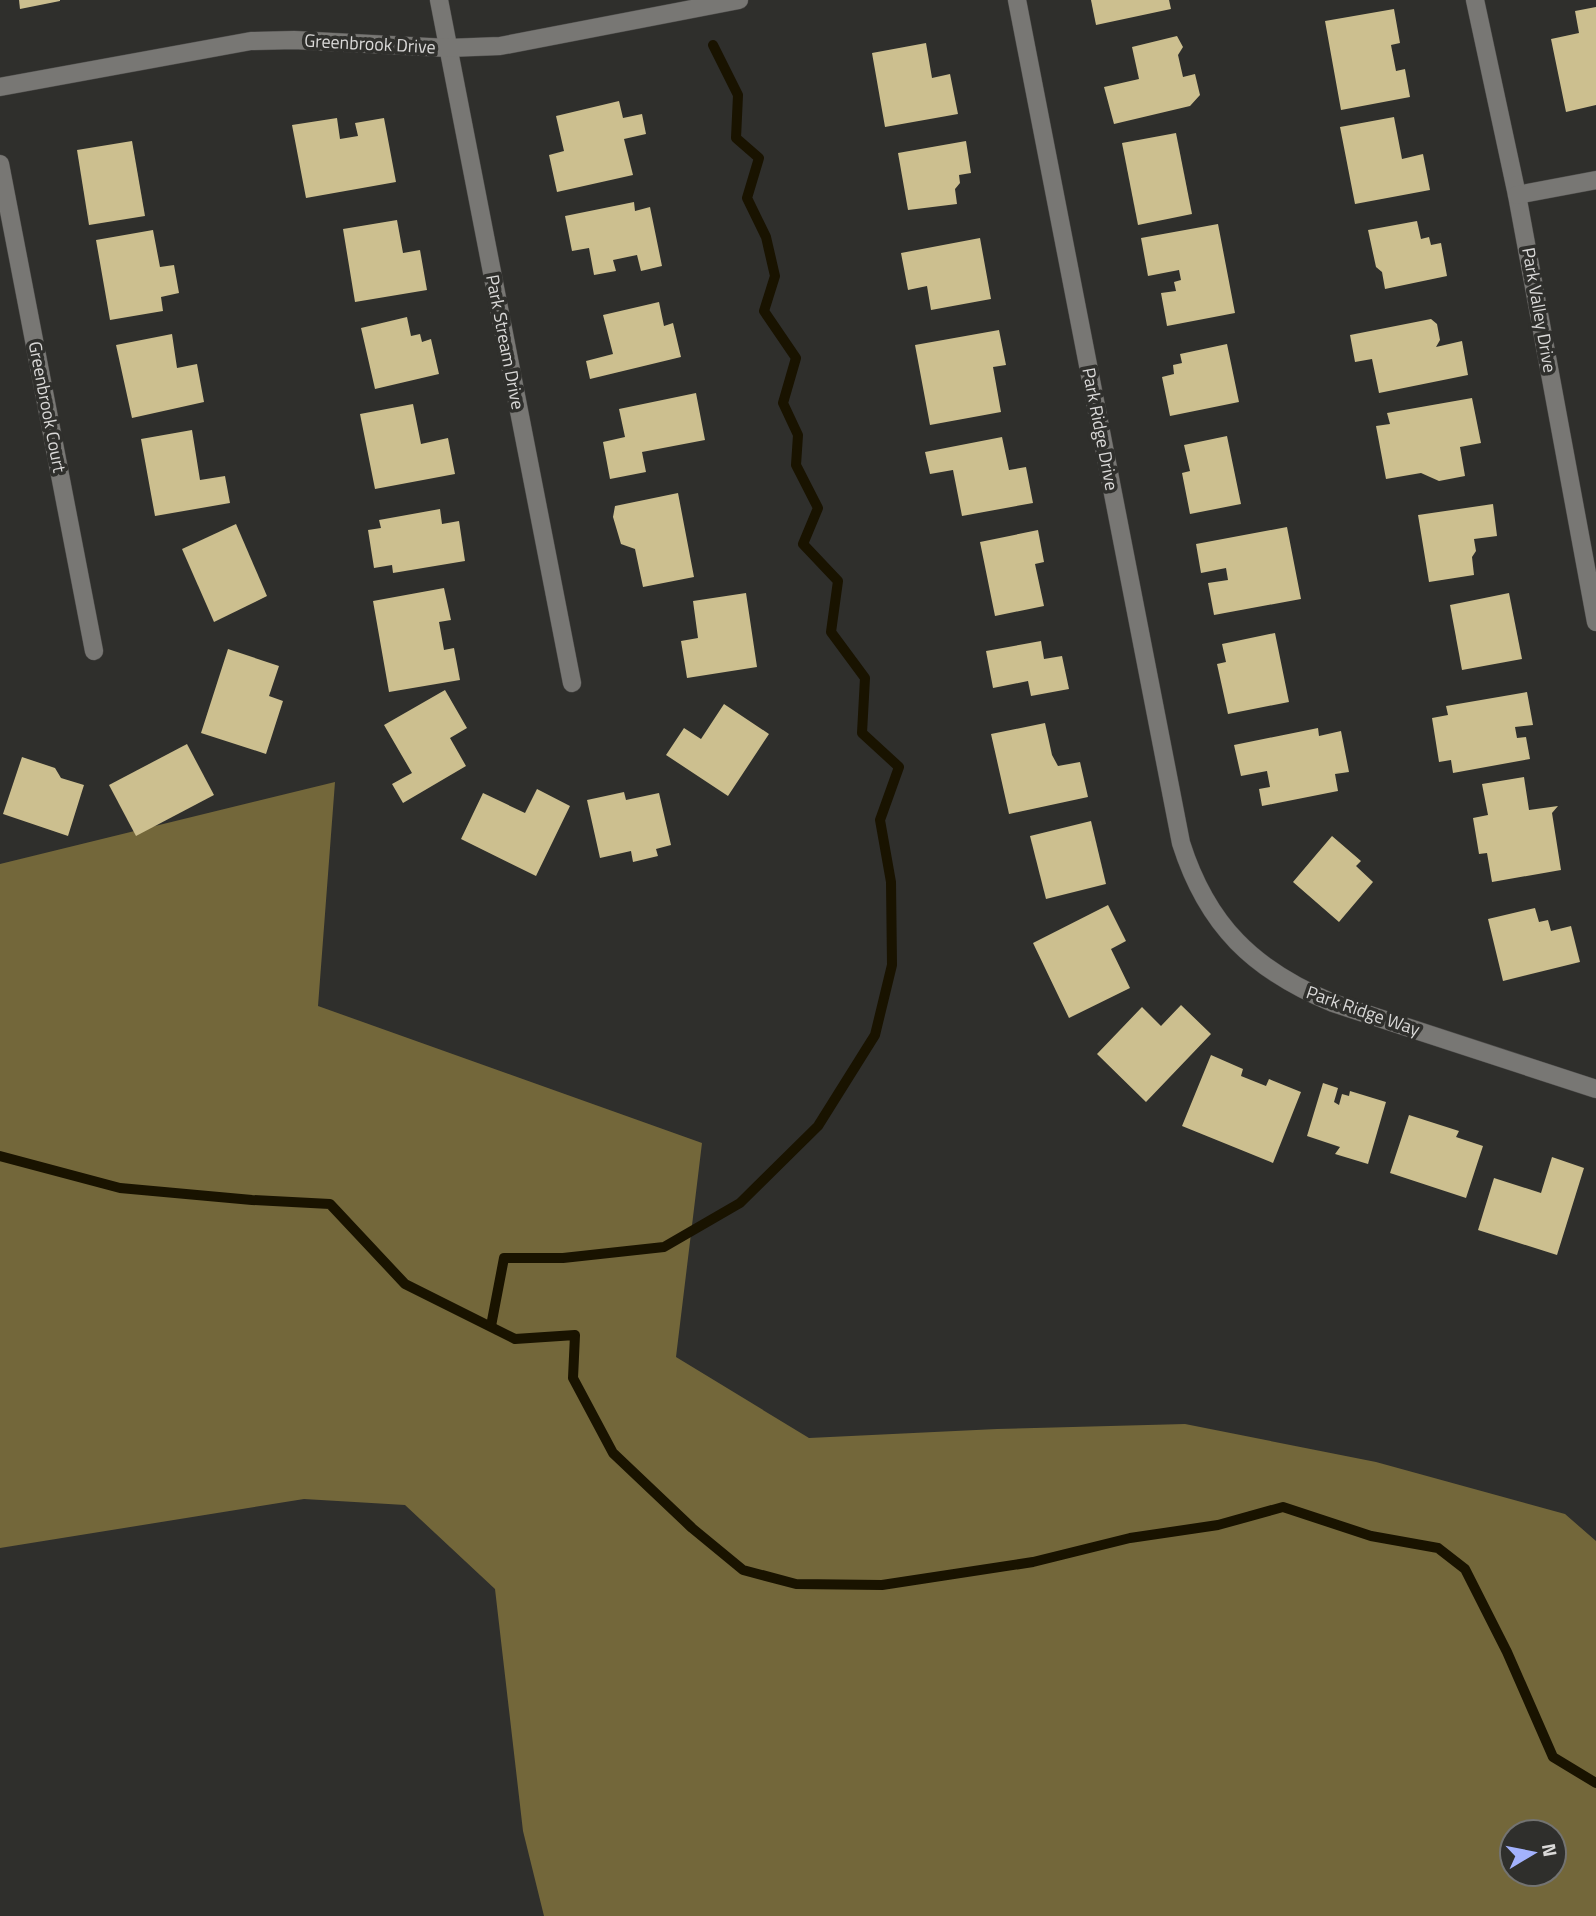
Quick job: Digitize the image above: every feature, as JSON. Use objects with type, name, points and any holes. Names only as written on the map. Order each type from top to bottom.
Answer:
[{"type":"street","name":"Park Stream Drive","points":[[439,0],[572,683]]},
{"type":"street","name":"Greenbrook Drive","points":[[0,87],[251,41],[294,40],[448,48],[520,42],[739,0]]},
{"type":"street","name":"Park Ridge Drive","points":[[1017,0],[1165,764],[1186,859]]},
{"type":"street","name":"Park Valley Drive","points":[[1475,0],[1517,195],[1593,592],[1596,622]]},
{"type":"street","name":"Greenbrook Court","points":[[0,164],[94,651]]},
{"type":"street","points":[[1517,195],[1596,180]]},
{"type":"street","name":"Park Ridge Way","points":[[1186,859],[1198,889],[1226,929],[1274,974],[1302,991],[1596,1089]]},
{"type":"shaded area","points":[[335,782],[318,1006],[702,1143],[676,1357],[809,1438],[1185,1424],[1376,1462],[1565,1514],[1596,1541],[1596,1916],[544,1916],[523,1831],[495,1589],[405,1505],[304,1499],[0,1548],[0,864]]},
{"type":"building","points":[[19,0],[60,0],[60,1],[20,9]]},
{"type":"building","points":[[1091,0],[1169,0],[1171,9],[1096,25]]},
{"type":"building","points":[[1596,7],[1596,105],[1566,112],[1551,39],[1579,33],[1575,11]]},
{"type":"building","points":[[1394,9],[1400,43],[1391,45],[1396,71],[1405,69],[1410,97],[1341,110],[1325,21]]},
{"type":"building","points":[[1177,36],[1183,47],[1178,55],[1183,77],[1195,74],[1200,95],[1190,106],[1114,124],[1104,87],[1139,79],[1132,47]]},
{"type":"building","points":[[926,43],[932,78],[950,74],[958,114],[885,127],[872,53]]},
{"type":"building","points":[[619,101],[623,118],[642,114],[646,134],[624,139],[633,175],[557,192],[549,155],[564,151],[556,116]]},
{"type":"building","points":[[1394,117],[1402,159],[1423,154],[1430,190],[1355,204],[1340,127]]},
{"type":"building","points":[[337,118],[340,139],[358,136],[355,123],[384,118],[396,182],[306,198],[292,125]]},
{"type":"building","points":[[1176,133],[1192,214],[1138,225],[1122,143]]},
{"type":"building","points":[[132,141],[145,216],[89,225],[77,150]]},
{"type":"building","points":[[966,141],[971,173],[959,175],[960,183],[955,189],[957,204],[908,210],[898,153]]},
{"type":"building","points":[[634,202],[635,211],[650,207],[662,266],[641,271],[637,255],[613,260],[616,271],[594,275],[589,248],[572,251],[565,216]]},
{"type":"building","points":[[397,220],[403,253],[420,250],[427,290],[355,302],[343,229]]},
{"type":"building","points":[[1417,221],[1421,239],[1429,237],[1431,245],[1441,243],[1447,276],[1385,289],[1382,272],[1376,267],[1368,230]]},
{"type":"building","points":[[1218,224],[1235,313],[1167,326],[1161,293],[1176,291],[1174,282],[1181,280],[1179,270],[1148,276],[1141,238]]},
{"type":"building","points":[[153,230],[160,267],[174,265],[179,293],[161,297],[163,311],[110,320],[96,240]]},
{"type":"building","points":[[980,238],[991,299],[931,310],[927,286],[908,290],[901,253]]},
{"type":"building","points":[[659,302],[664,326],[673,323],[681,357],[590,379],[586,361],[613,354],[603,315]]},
{"type":"building","points":[[407,317],[411,336],[420,334],[422,342],[431,339],[439,374],[375,389],[361,328]]},
{"type":"building","points":[[1431,319],[1437,324],[1440,340],[1436,347],[1462,341],[1468,375],[1379,393],[1372,359],[1355,362],[1350,335]]},
{"type":"building","points":[[999,330],[1006,365],[993,367],[1001,412],[930,425],[915,345]]},
{"type":"building","points":[[172,334],[177,368],[197,364],[204,402],[132,418],[116,345]]},
{"type":"building","points":[[1227,344],[1239,402],[1170,416],[1162,377],[1174,374],[1173,365],[1182,363],[1180,354]]},
{"type":"building","points":[[696,393],[705,440],[642,452],[646,472],[610,479],[603,442],[625,437],[619,409]]},
{"type":"building","points":[[1472,398],[1481,443],[1460,447],[1465,476],[1439,481],[1421,473],[1386,479],[1376,426],[1390,424],[1387,413]]},
{"type":"building","points":[[413,404],[421,444],[448,438],[455,474],[375,489],[360,414]]},
{"type":"building","points":[[192,430],[200,480],[225,476],[230,503],[155,516],[141,439]]},
{"type":"building","points":[[1227,436],[1241,504],[1190,514],[1182,473],[1190,471],[1184,445]]},
{"type":"building","points":[[1002,437],[1009,470],[1026,467],[1033,503],[962,516],[953,470],[930,474],[925,452]]},
{"type":"building","points":[[678,493],[694,577],[643,587],[635,549],[621,544],[613,517],[615,506]]},
{"type":"building","points":[[1493,504],[1497,536],[1474,539],[1474,575],[1429,582],[1418,515]]},
{"type":"building","points":[[440,509],[442,524],[459,521],[465,561],[393,573],[392,565],[374,568],[368,530],[381,528],[379,520]]},
{"type":"building","points":[[236,524],[267,596],[214,622],[182,549]]},
{"type":"building","points":[[1287,527],[1301,599],[1214,615],[1208,583],[1228,580],[1226,568],[1201,573],[1196,544]]},
{"type":"building","points":[[1038,530],[1044,562],[1035,564],[1044,606],[995,616],[980,542]]},
{"type":"building","points":[[444,588],[451,620],[439,622],[444,650],[454,648],[460,680],[389,692],[373,601]]},
{"type":"building","points":[[746,593],[757,667],[687,678],[681,641],[698,638],[693,601]]},
{"type":"building","points":[[1509,593],[1522,659],[1462,670],[1450,605]]},
{"type":"building","points":[[1275,633],[1289,702],[1228,714],[1217,664],[1226,662],[1222,644]]},
{"type":"building","points":[[1041,641],[1044,659],[1062,656],[1069,689],[1031,696],[1028,681],[993,688],[986,651]]},
{"type":"building","points":[[228,649],[279,666],[269,696],[283,701],[266,754],[201,733]]},
{"type":"building","points":[[445,690],[467,728],[450,738],[466,766],[403,803],[392,784],[412,773],[384,725]]},
{"type":"building","points":[[1527,692],[1533,725],[1515,727],[1517,738],[1526,737],[1530,759],[1453,773],[1451,760],[1439,762],[1432,718],[1448,715],[1446,706]]},
{"type":"building","points":[[724,704],[769,734],[728,796],[666,755],[684,728],[701,739]]},
{"type":"building","points":[[1045,723],[1052,755],[1058,766],[1080,762],[1088,797],[1009,814],[991,734]]},
{"type":"building","points":[[1318,728],[1319,736],[1341,731],[1349,772],[1335,774],[1338,791],[1262,806],[1259,789],[1270,787],[1267,771],[1241,776],[1234,745]]},
{"type":"building","points":[[187,744],[214,795],[136,836],[109,785]]},
{"type":"building","points":[[22,757],[55,768],[61,778],[84,785],[68,836],[3,814]]},
{"type":"building","points":[[1524,777],[1529,810],[1558,806],[1552,813],[1561,870],[1492,882],[1487,853],[1479,854],[1473,818],[1488,815],[1482,784]]},
{"type":"building","points":[[537,789],[570,806],[536,876],[461,839],[483,793],[525,813]]},
{"type":"building","points":[[624,792],[626,800],[659,793],[671,845],[656,849],[658,856],[633,862],[631,851],[600,858],[587,800]]},
{"type":"building","points":[[1091,821],[1106,884],[1046,899],[1030,836]]},
{"type":"building","points":[[1332,836],[1361,861],[1356,866],[1373,882],[1339,922],[1293,882]]},
{"type":"building","points":[[1108,905],[1126,941],[1111,949],[1130,988],[1069,1018],[1033,943]]},
{"type":"building","points":[[1535,908],[1539,922],[1548,920],[1551,931],[1571,926],[1580,962],[1503,981],[1488,919]]},
{"type":"building","points":[[1181,1005],[1211,1034],[1146,1102],[1097,1054],[1142,1007],[1161,1026]]},
{"type":"building","points":[[1211,1055],[1243,1069],[1241,1076],[1266,1086],[1269,1079],[1301,1092],[1273,1163],[1182,1126]]},
{"type":"building","points":[[1323,1083],[1338,1088],[1334,1102],[1339,1105],[1342,1094],[1349,1096],[1350,1091],[1386,1102],[1368,1164],[1335,1154],[1340,1147],[1307,1136]]},
{"type":"building","points":[[1409,1115],[1459,1131],[1456,1137],[1483,1146],[1466,1198],[1390,1173]]},
{"type":"building","points":[[1552,1157],[1584,1168],[1557,1255],[1478,1230],[1494,1178],[1541,1193]]},
{"type":"waterway","points":[[491,1326],[504,1258],[563,1258],[664,1247],[740,1203],[818,1126],[875,1035],[892,965],[891,882],[880,820],[899,767],[862,733],[865,678],[831,632],[838,581],[803,544],[818,508],[796,465],[798,435],[783,403],[796,358],[764,311],[775,276],[766,237],[747,198],[759,158],[736,138],[738,95],[713,45]]},
{"type":"waterway","points":[[0,1156],[120,1188],[330,1204],[405,1284],[515,1339],[575,1335],[573,1378],[613,1453],[692,1528],[743,1570],[796,1584],[882,1585],[1033,1562],[1130,1538],[1218,1525],[1283,1507],[1371,1536],[1438,1548],[1465,1569],[1507,1652],[1553,1757],[1596,1783]]}]
